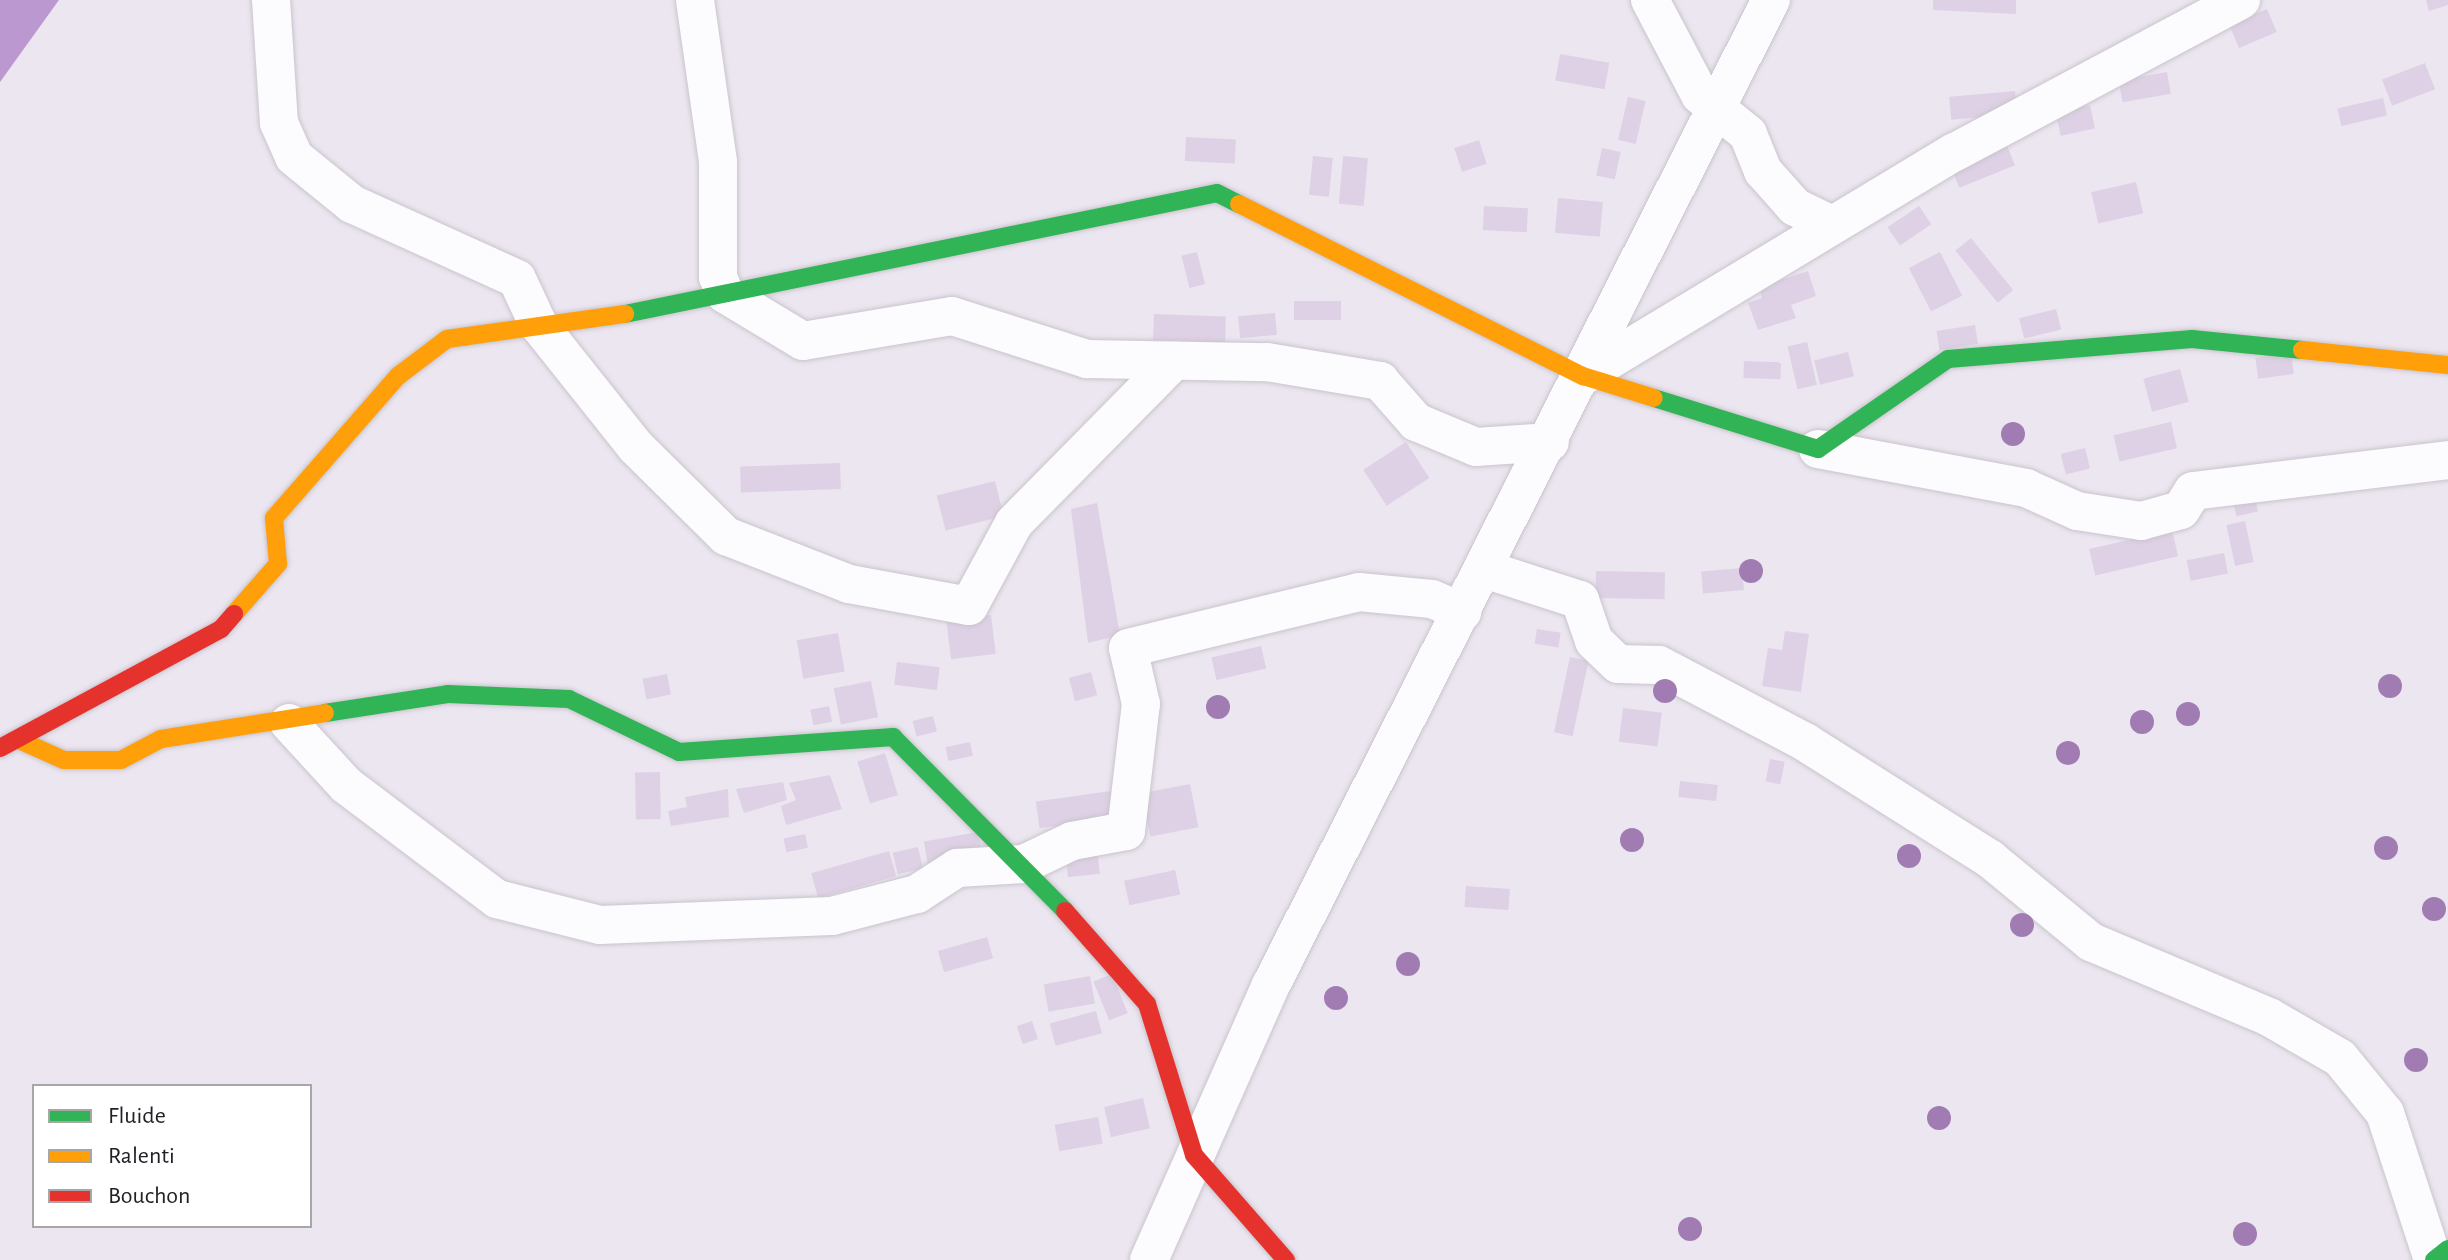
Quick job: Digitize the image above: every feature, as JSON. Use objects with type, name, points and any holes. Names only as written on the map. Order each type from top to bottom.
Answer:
[{"type":"street","points":[[271,0],[279,123],[294,157],[352,204],[517,279],[538,324],[636,447],[726,536],[849,584],[969,606],[1014,523],[1174,361]]},
{"type":"street","points":[[695,0],[718,162],[718,277],[725,294],[803,341],[952,316],[1087,359],[1267,362],[1380,381],[1416,422],[1476,447],[1550,442]]},
{"type":"street","points":[[1650,0],[1715,113],[1748,134],[1763,171],[1795,207],[1830,224]]},
{"type":"street","points":[[1149,1260],[1271,985],[1550,442],[1771,0]]},
{"type":"street","points":[[1583,376],[1830,224],[2241,0]]},
{"type":"street","points":[[0,748],[221,629],[278,564],[274,518],[398,376],[447,339],[725,294],[1217,193],[1583,376],[1818,449],[2026,488],[2077,511],[2141,521],[2181,510],[2193,491],[2448,460]]},
{"type":"street","points":[[1818,449],[1948,359],[1990,353],[2192,339],[2448,365]]},
{"type":"street","points":[[1484,569],[1580,600],[1594,641],[1618,664],[1659,665],[1805,742],[1990,859],[2091,942],[2269,1017],[2340,1058],[2385,1113],[2434,1260],[2448,1249]]},
{"type":"street","points":[[289,723],[346,785],[497,899],[600,925],[832,916],[917,894],[957,868],[1024,864],[1072,841],[1126,831],[1141,704],[1128,648],[1359,592],[1432,599],[1462,612]]},
{"type":"street","points":[[19,740],[64,760],[121,760],[161,739],[289,723],[448,694],[569,699],[679,752],[893,737],[1024,864],[1147,1004],[1194,1155],[1286,1260]]},
{"type":"shaded area","points":[[0,0],[59,0],[0,82]]},
{"type":"building","points":[[1933,0],[2016,0],[2016,14],[1933,10]]},
{"type":"building","points":[[2426,0],[2448,0],[2448,5],[2429,11]]},
{"type":"building","points":[[2267,9],[2277,32],[2239,48],[2229,25]]},
{"type":"building","points":[[1560,54],[1609,63],[1605,89],[1555,81]]},
{"type":"building","points":[[2425,63],[2435,89],[2392,106],[2382,79]]},
{"type":"building","points":[[2167,72],[2171,94],[2123,102],[2119,81]]},
{"type":"building","points":[[2015,91],[2017,114],[1951,120],[1949,97]]},
{"type":"building","points":[[1628,97],[1646,101],[1636,144],[1618,140]]},
{"type":"building","points":[[2383,98],[2387,116],[2341,126],[2337,109]]},
{"type":"building","points":[[2090,105],[2095,128],[2061,136],[2056,112]]},
{"type":"building","points":[[1186,137],[1236,140],[1235,164],[1185,161]]},
{"type":"building","points":[[1479,140],[1487,164],[1462,172],[1454,148]]},
{"type":"building","points":[[2006,143],[2015,165],[1959,188],[1950,165]]},
{"type":"building","points":[[1602,148],[1621,152],[1615,179],[1596,175]]},
{"type":"building","points":[[1313,156],[1333,158],[1329,197],[1309,195]]},
{"type":"building","points":[[1343,156],[1368,158],[1364,206],[1339,204]]},
{"type":"building","points":[[2136,182],[2143,213],[2098,224],[2091,192]]},
{"type":"building","points":[[1558,198],[1603,202],[1600,237],[1555,233]]},
{"type":"building","points":[[1484,206],[1528,208],[1527,232],[1483,230]]},
{"type":"building","points":[[1919,206],[1931,224],[1900,245],[1887,227]]},
{"type":"building","points":[[1971,238],[2013,290],[1998,303],[1955,251]]},
{"type":"building","points":[[1197,252],[1205,284],[1189,288],[1181,256]]},
{"type":"building","points":[[1940,252],[1962,296],[1931,312],[1909,268]]},
{"type":"building","points":[[1808,271],[1816,296],[1791,305],[1796,318],[1758,330],[1748,303],[1762,298],[1759,287]]},
{"type":"building","points":[[1294,301],[1341,301],[1341,320],[1294,320]]},
{"type":"building","points":[[2056,309],[2061,329],[2024,339],[2019,318]]},
{"type":"building","points":[[1275,313],[1277,335],[1240,338],[1238,316]]},
{"type":"building","points":[[1154,314],[1226,317],[1225,342],[1153,340]]},
{"type":"building","points":[[1975,325],[1978,344],[1939,350],[1936,331]]},
{"type":"building","points":[[1807,342],[1817,385],[1797,389],[1788,346]]},
{"type":"building","points":[[1848,352],[1854,376],[1820,385],[1814,360]]},
{"type":"building","points":[[2291,353],[2294,374],[2258,379],[2255,358]]},
{"type":"building","points":[[1744,361],[1781,362],[1780,379],[1743,378]]},
{"type":"building","points":[[2180,369],[2189,402],[2152,412],[2143,379]]},
{"type":"building","points":[[2171,422],[2177,448],[2120,462],[2114,435]]},
{"type":"building","points":[[1406,442],[1429,478],[1387,506],[1363,470]]},
{"type":"building","points":[[2085,448],[2090,468],[2066,474],[2061,454]]},
{"type":"building","points":[[840,463],[841,489],[741,492],[740,466]]},
{"type":"building","points":[[995,481],[1004,516],[945,530],[937,496]]},
{"type":"building","points":[[2254,493],[2258,512],[2236,516],[2232,498]]},
{"type":"building","points":[[1097,503],[1120,635],[1088,643],[1071,509]]},
{"type":"building","points":[[2245,521],[2254,562],[2235,566],[2226,525]]},
{"type":"building","points":[[2172,530],[2178,556],[2095,575],[2089,549]]},
{"type":"building","points":[[2224,553],[2228,574],[2191,581],[2187,560]]},
{"type":"building","points":[[1742,568],[1744,590],[1703,593],[1701,572]]},
{"type":"building","points":[[1596,571],[1665,572],[1665,599],[1596,598]]},
{"type":"building","points":[[991,615],[996,654],[951,659],[946,620]]},
{"type":"building","points":[[1537,629],[1561,633],[1558,648],[1535,644]]},
{"type":"building","points":[[1785,631],[1809,634],[1801,692],[1762,686],[1768,648],[1782,650]]},
{"type":"building","points":[[838,633],[845,671],[803,679],[797,640]]},
{"type":"building","points":[[1261,646],[1266,668],[1216,680],[1211,657]]},
{"type":"building","points":[[1570,657],[1589,661],[1573,736],[1554,732]]},
{"type":"building","points":[[897,662],[940,667],[937,690],[894,685]]},
{"type":"building","points":[[1091,672],[1097,695],[1075,701],[1069,678]]},
{"type":"building","points":[[667,674],[671,695],[646,699],[642,679]]},
{"type":"building","points":[[871,681],[878,717],[841,725],[834,688]]},
{"type":"building","points":[[829,706],[832,722],[813,725],[810,710]]},
{"type":"building","points":[[1623,708],[1662,713],[1658,746],[1619,742]]},
{"type":"building","points":[[933,716],[937,732],[916,737],[913,721]]},
{"type":"building","points":[[970,742],[973,756],[948,761],[946,747]]},
{"type":"building","points":[[885,753],[898,795],[870,804],[857,761]]},
{"type":"building","points":[[1770,759],[1785,762],[1780,784],[1766,782]]},
{"type":"building","points":[[635,772],[660,772],[661,819],[636,819]]},
{"type":"building","points":[[830,775],[842,809],[786,825],[781,806],[796,800],[789,783]]},
{"type":"building","points":[[1680,781],[1718,785],[1716,801],[1678,797]]},
{"type":"building","points":[[783,782],[787,800],[744,813],[736,789]]},
{"type":"building","points":[[1190,784],[1198,827],[1150,837],[1142,793]]},
{"type":"building","points":[[728,789],[729,817],[671,826],[668,811],[687,807],[685,797]]},
{"type":"building","points":[[1118,790],[1122,817],[1040,828],[1036,802]]},
{"type":"building","points":[[978,832],[982,854],[928,863],[924,842]]},
{"type":"building","points":[[805,834],[808,848],[786,852],[783,839]]},
{"type":"building","points":[[918,847],[923,868],[898,874],[893,853]]},
{"type":"building","points":[[1097,847],[1100,874],[1068,877],[1065,850]]},
{"type":"building","points":[[889,851],[896,876],[818,898],[811,873]]},
{"type":"building","points":[[1175,870],[1180,894],[1129,905],[1124,881]]},
{"type":"building","points":[[1466,886],[1510,889],[1508,910],[1465,907]]},
{"type":"building","points":[[987,937],[993,958],[944,972],[938,951]]},
{"type":"building","points":[[1112,974],[1128,1013],[1109,1020],[1093,981]]},
{"type":"building","points":[[1090,976],[1095,1004],[1049,1012],[1044,984]]},
{"type":"building","points":[[1096,1011],[1102,1033],[1056,1046],[1050,1023]]},
{"type":"building","points":[[1032,1021],[1038,1039],[1023,1044],[1017,1026]]},
{"type":"building","points":[[1143,1098],[1150,1128],[1111,1137],[1104,1107]]},
{"type":"building","points":[[1098,1117],[1103,1144],[1059,1151],[1055,1125]]},
{"type":"traffic: fast","points":[[625,314],[1217,193],[1239,204]]},
{"type":"traffic: fast","points":[[1654,398],[1818,449],[1948,359],[2192,339],[2302,350]]},
{"type":"traffic: fast","points":[[325,713],[448,694],[569,699],[679,752],[893,737],[1065,911]]},
{"type":"traffic: fast","points":[[2434,1260],[2448,1249]]},
{"type":"traffic: slow","points":[[1239,204],[1583,376],[1654,398]]},
{"type":"traffic: slow","points":[[234,614],[278,564],[274,518],[398,376],[447,339],[625,314]]},
{"type":"traffic: slow","points":[[2302,350],[2448,365]]},
{"type":"traffic: slow","points":[[19,740],[64,760],[121,760],[161,739],[325,713]]},
{"type":"traffic: jam","points":[[0,748],[221,629],[234,614]]},
{"type":"traffic: jam","points":[[1065,911],[1147,1004],[1194,1155],[1286,1260]]}]
